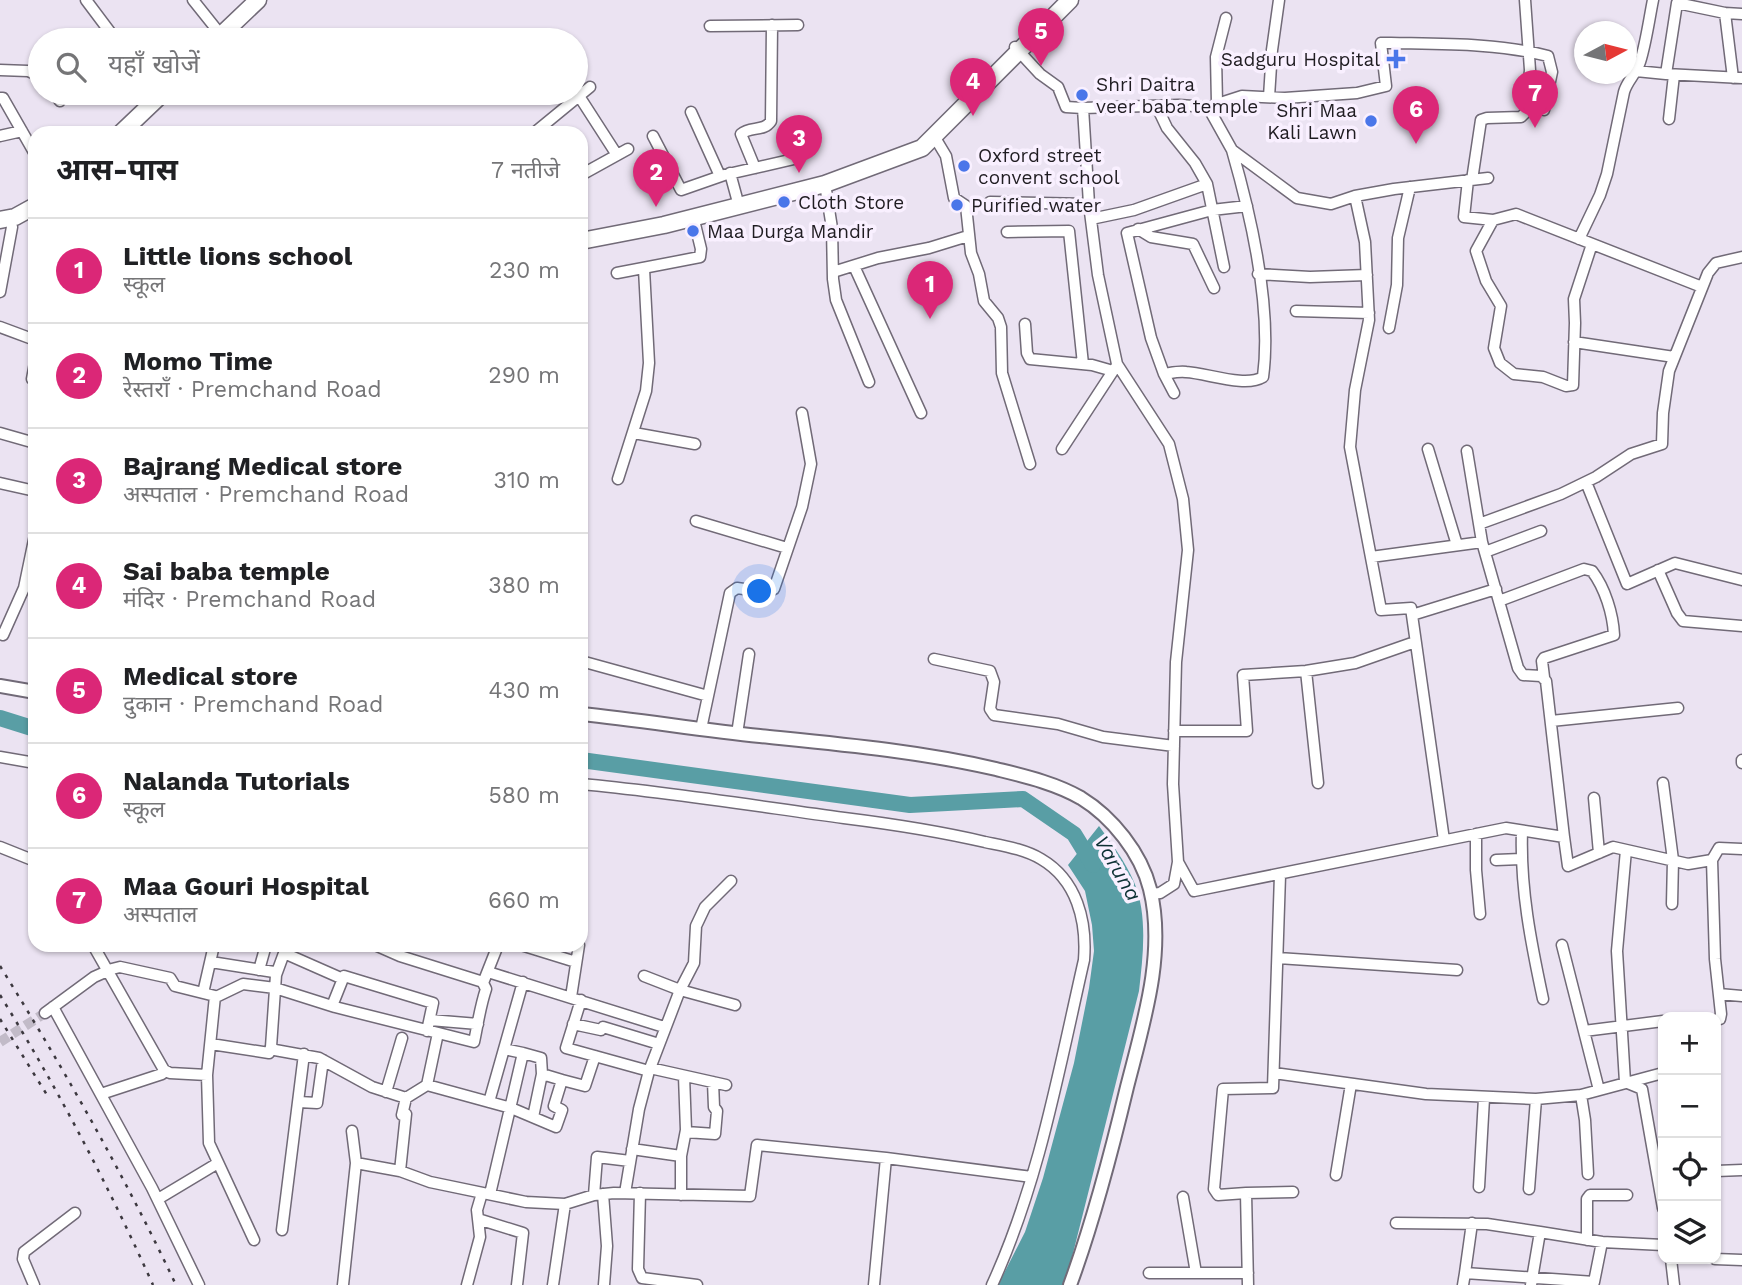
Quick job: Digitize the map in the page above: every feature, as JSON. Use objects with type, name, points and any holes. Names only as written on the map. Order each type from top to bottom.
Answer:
[{"type":"highway","points":[[221,28],[245,0]]},
{"type":"highway","points":[[224,28],[258,0]]},
{"type":"highway","points":[[588,240],[664,225],[825,184],[922,148],[1061,0]]},
{"type":"highway","points":[[900,158],[1070,0]]},
{"type":"highway","points":[[115,126],[136,105]]},
{"type":"highway","points":[[128,126],[150,105]]},
{"type":"highway","points":[[4,226],[28,217]]},
{"type":"highway","points":[[588,232],[660,218],[686,218]]},
{"type":"street","points":[[86,0],[107,28]]},
{"type":"street","points":[[193,0],[209,28]]},
{"type":"street","points":[[1269,97],[1279,0]]},
{"type":"street","points":[[1525,0],[1530,70],[1525,115],[1518,118],[1481,120],[1464,217],[1493,220],[1516,214],[1702,287]]},
{"type":"street","points":[[1637,67],[1653,0]]},
{"type":"street","points":[[1669,119],[1677,3],[1742,14]]},
{"type":"street","points":[[1637,71],[1738,78],[1726,13]]},
{"type":"street","points":[[1164,374],[1186,372],[1239,380],[1261,378],[1264,323],[1247,206],[1232,150],[1213,105],[1216,57],[1226,18]]},
{"type":"street","points":[[755,168],[741,134],[745,130],[764,127],[771,121],[772,25]]},
{"type":"street","points":[[710,26],[798,25]]},
{"type":"street","points":[[1016,48],[1040,74],[1058,88],[1066,107],[1083,108],[1213,105],[1242,96],[1357,93],[1386,86],[1381,43],[1460,45],[1529,51],[1548,56],[1552,72],[1545,110]]},
{"type":"street","points":[[0,70],[17,69],[28,72]]},
{"type":"street","points":[[1579,239],[1604,185],[1627,84]]},
{"type":"street","points":[[0,98],[3,98],[28,141]]},
{"type":"street","points":[[543,126],[568,105]]},
{"type":"street","points":[[585,105],[617,155]]},
{"type":"street","points":[[1157,107],[1167,128],[1195,163],[1207,184],[1224,267]]},
{"type":"street","points":[[1083,108],[1089,204],[1098,275],[1115,368],[1169,444],[1183,499],[1188,550],[1177,662],[1174,731],[1173,790],[1178,862],[1174,884],[1160,893],[1151,894]]},
{"type":"street","points":[[691,112],[740,206]]},
{"type":"street","points":[[0,136],[22,131]]},
{"type":"street","points":[[653,136],[681,190],[725,175],[794,159]]},
{"type":"street","points":[[934,136],[946,156],[954,198],[966,206],[968,236],[984,301],[998,318],[1001,327],[1003,373],[1030,464]]},
{"type":"street","points":[[588,171],[628,149]]},
{"type":"street","points":[[1232,150],[1297,198],[1331,204],[1355,196],[1488,178]]},
{"type":"street","points":[[825,184],[832,228],[834,289],[840,311],[870,382]]},
{"type":"street","points":[[1091,219],[1134,210],[1207,184]]},
{"type":"street","points":[[1388,328],[1397,285],[1398,238],[1410,187]]},
{"type":"street","points":[[1355,196],[1364,242],[1369,313],[1355,390],[1350,447],[1381,610],[1411,608],[1444,840]]},
{"type":"street","points":[[990,202],[1089,204]]},
{"type":"street","points":[[1174,393],[1148,330],[1126,238],[1128,232],[1212,210],[1247,206]]},
{"type":"street","points":[[617,273],[700,257],[701,249],[686,218]]},
{"type":"street","points":[[1493,220],[1476,251],[1486,281],[1501,306],[1494,343],[1497,358],[1514,374],[1543,376],[1571,386],[1574,381],[1575,291],[1592,244]]},
{"type":"street","points":[[0,292],[4,226]]},
{"type":"street","points":[[1138,229],[1151,237],[1193,244],[1214,288]]},
{"type":"street","points":[[1007,232],[1069,231],[1083,364]]},
{"type":"street","points":[[833,272],[968,236]]},
{"type":"street","points":[[1479,524],[1532,506],[1586,481],[1631,454],[1663,443],[1665,394],[1674,357],[1702,287],[1716,263],[1742,257]]},
{"type":"street","points":[[854,266],[920,413]]},
{"type":"street","points":[[618,479],[646,391],[649,363],[644,269]]},
{"type":"street","points":[[1258,274],[1303,277],[1367,275]]},
{"type":"street","points":[[1296,311],[1369,313]]},
{"type":"street","points":[[1025,324],[1027,353],[1030,359],[1115,368]]},
{"type":"street","points":[[0,327],[28,337]]},
{"type":"street","points":[[1574,342],[1674,357]]},
{"type":"street","points":[[1062,449],[1115,368]]},
{"type":"street","points":[[701,729],[732,590],[737,587],[771,591],[802,507],[811,464],[802,413]]},
{"type":"street","points":[[0,433],[28,441]]},
{"type":"street","points":[[634,433],[695,444]]},
{"type":"street","points":[[1428,449],[1457,545]]},
{"type":"street","points":[[1467,451],[1483,547],[1520,673],[1525,676],[1544,677]]},
{"type":"street","points":[[1586,481],[1626,583],[1678,563],[1742,580]]},
{"type":"street","points":[[0,483],[28,489]]},
{"type":"street","points":[[696,521],[787,548]]},
{"type":"street","points":[[1371,557],[1457,545],[1483,547],[1541,531]]},
{"type":"street","points":[[0,634],[3,635],[23,588],[28,566]]},
{"type":"street","points":[[1500,601],[1584,569],[1592,571],[1602,586],[1614,632],[1613,636],[1544,658],[1542,662],[1568,866],[1613,847],[1688,864],[1712,860]]},
{"type":"street","points":[[1658,570],[1677,614],[1683,621],[1742,626]]},
{"type":"street","points":[[1412,615],[1496,589]]},
{"type":"street","points":[[1174,731],[1247,731],[1243,675],[1306,671],[1355,663],[1415,642]]},
{"type":"street","points":[[737,734],[749,654]]},
{"type":"street","points":[[934,659],[990,671],[994,682],[990,709],[994,715],[1058,724],[1103,737],[1174,746]]},
{"type":"street","points":[[588,663],[708,696]]},
{"type":"street","points":[[1306,671],[1318,783]]},
{"type":"street","points":[[0,686],[28,691]]},
{"type":"street","points":[[1551,721],[1678,708]]},
{"type":"street","points":[[588,715],[903,752],[978,765],[1056,786],[1093,806],[1114,826],[1143,870],[1151,894],[1153,969],[1101,1191],[1070,1285]]},
{"type":"street","points":[[0,757],[28,762]]},
{"type":"street","points":[[1663,783],[1673,860],[1672,904]]},
{"type":"street","points":[[588,785],[639,789],[927,829],[1022,850],[1041,859],[1060,874],[1072,890],[1081,913],[1086,937],[1084,960],[1032,1177],[992,1285]]},
{"type":"street","points":[[1594,798],[1599,853]]},
{"type":"street","points":[[1178,862],[1194,891],[1506,828],[1564,836]]},
{"type":"street","points":[[1522,831],[1523,898],[1543,999]]},
{"type":"street","points":[[1476,834],[1480,914]]},
{"type":"street","points":[[0,847],[28,858]]},
{"type":"street","points":[[1721,1012],[1715,959],[1712,860],[1720,848],[1742,849]]},
{"type":"street","points":[[1625,1082],[1617,951],[1626,850]]},
{"type":"street","points":[[1496,860],[1521,859]]},
{"type":"street","points":[[1280,875],[1273,1088],[1223,1089],[1213,1189],[1218,1195],[1293,1192]]},
{"type":"street","points":[[625,1193],[650,1070],[664,1027],[694,963],[696,926],[705,907],[731,881]]},
{"type":"street","points":[[1562,945],[1599,1090]]},
{"type":"street","points":[[97,952],[164,1070],[170,1073],[207,1075]]},
{"type":"street","points":[[203,993],[213,952]]},
{"type":"street","points":[[259,970],[264,952]]},
{"type":"street","points":[[211,1044],[269,1053],[276,975],[285,952]]},
{"type":"street","points":[[292,952],[343,979]]},
{"type":"street","points":[[391,952],[485,977],[523,982],[664,1027]]},
{"type":"street","points":[[199,1285],[158,1199],[101,1094],[49,1010],[94,977],[120,967],[170,978],[175,986],[216,997],[243,984],[275,988],[332,1006],[432,1028],[474,1042],[479,1010],[486,989],[485,977],[495,952]]},
{"type":"street","points":[[544,952],[576,962]]},
{"type":"street","points":[[578,952],[573,1024],[566,1048],[726,1086]]},
{"type":"street","points":[[1278,958],[1457,970]]},
{"type":"street","points":[[211,962],[274,972],[276,975]]},
{"type":"street","points":[[332,1006],[344,976],[433,1003],[427,1085]]},
{"type":"street","points":[[644,976],[680,990],[734,1005]]},
{"type":"street","points":[[489,1102],[523,982]]},
{"type":"street","points":[[1719,994],[1742,996]]},
{"type":"street","points":[[216,997],[207,1075],[209,1143],[254,1240]]},
{"type":"street","points":[[1584,1031],[1658,1022]]},
{"type":"street","points":[[432,1028],[478,1024]]},
{"type":"street","points":[[573,1024],[601,1030],[603,1027],[659,1044]]},
{"type":"street","points":[[386,1092],[402,1038]]},
{"type":"street","points":[[271,1047],[323,1060],[362,1082],[406,1098]]},
{"type":"street","points":[[504,1049],[541,1058],[542,1074],[533,1117]]},
{"type":"street","points":[[467,1285],[480,1237],[477,1210],[486,1193],[511,1108],[523,1053]]},
{"type":"street","points":[[282,1230],[304,1055]]},
{"type":"street","points":[[542,1074],[585,1086],[595,1056]]},
{"type":"street","points":[[299,1102],[317,1104],[323,1060]]},
{"type":"street","points":[[101,1094],[162,1074],[164,1070]]},
{"type":"street","points":[[1274,1073],[1426,1094],[1536,1099],[1581,1095],[1658,1074]]},
{"type":"street","points":[[681,1195],[681,1156],[686,1132],[684,1076]]},
{"type":"street","points":[[400,1171],[406,1114],[402,1115],[406,1098],[427,1085],[511,1108],[556,1127],[562,1110],[554,1106],[562,1080]]},
{"type":"street","points":[[686,1132],[715,1134],[718,1111],[714,1107],[713,1082]]},
{"type":"street","points":[[1625,1082],[1642,1089],[1662,1201]]},
{"type":"street","points":[[1336,1175],[1351,1084]]},
{"type":"street","points":[[1581,1095],[1588,1174]]},
{"type":"street","points":[[1479,1188],[1484,1098]]},
{"type":"street","points":[[1529,1189],[1536,1099]]},
{"type":"street","points":[[343,1285],[356,1163],[352,1131]]},
{"type":"street","points":[[356,1163],[400,1171],[429,1182],[526,1202],[565,1204],[598,1195],[625,1193],[750,1196],[757,1144],[1032,1177]]},
{"type":"street","points":[[632,1149],[681,1156]]},
{"type":"street","points":[[604,1285],[607,1245],[598,1195],[597,1157],[630,1161]]},
{"type":"street","points":[[873,1285],[886,1158]]},
{"type":"street","points":[[158,1199],[218,1163]]},
{"type":"street","points":[[1721,1171],[1742,1170]]},
{"type":"street","points":[[640,1193],[638,1269],[642,1278],[697,1285]]},
{"type":"street","points":[[1246,1193],[1248,1285]]},
{"type":"street","points":[[1587,1240],[1587,1199],[1590,1195],[1628,1195]]},
{"type":"street","points":[[1183,1198],[1196,1273]]},
{"type":"street","points":[[553,1285],[565,1204]]},
{"type":"street","points":[[34,1285],[22,1257],[24,1252],[75,1213]]},
{"type":"street","points":[[478,1219],[523,1233],[517,1285]]},
{"type":"street","points":[[1396,1223],[1472,1223],[1602,1242],[1658,1245]]},
{"type":"street","points":[[1463,1285],[1472,1223]]},
{"type":"street","points":[[1532,1281],[1540,1232]]},
{"type":"street","points":[[1465,1273],[1532,1281],[1594,1284],[1602,1242]]},
{"type":"street","points":[[1721,1259],[1742,1260]]},
{"type":"street","points":[[1672,1264],[1674,1285]]},
{"type":"street","points":[[1149,1273],[1248,1273]]},
{"type":"street","points":[[1171,1273],[1171,1285]]},
{"type":"water","points":[[1099,826],[1127,867],[1138,895],[1143,922],[1139,991],[1065,1285],[998,1285],[1025,1232],[1043,1178],[1074,1063],[1094,951],[1085,891],[1068,865]]},
{"type":"waterway","name":"Varuna","points":[[0,718],[28,727]]},
{"type":"waterway","name":"Varuna","points":[[588,761],[910,805],[1023,799],[1074,834],[1093,865]]},
{"type":"tunnel","points":[[0,1042],[45,1013]]},
{"type":"railway","points":[[0,966],[92,1123],[136,1203],[176,1285]]},
{"type":"railway","points":[[0,995],[81,1138],[153,1285]]},
{"type":"railway","points":[[0,1019],[47,1095]]},
{"type":"place","name":"Sadguru Hospital","points":[[1396,59]]},
{"type":"place","name":"Medical store","points":[[1041,66]]},
{"type":"place","name":"Shri Daitra veer baba temple","points":[[1082,95]]},
{"type":"place","name":"Sai baba temple","points":[[973,116]]},
{"type":"place","name":"Shri Maa Kali Lawn","points":[[1371,121]]},
{"type":"place","name":"Maa Gouri Hospital","points":[[1535,128]]},
{"type":"place","name":"Nalanda Tutorials","points":[[1416,144]]},
{"type":"place","name":"Oxford street convent school","points":[[964,166]]},
{"type":"place","name":"Bajrang Medical store","points":[[799,173]]},
{"type":"place","name":"Cloth Store","points":[[784,202]]},
{"type":"place","name":"Purified water","points":[[957,205]]},
{"type":"place","name":"Momo Time","points":[[656,207]]},
{"type":"place","name":"Maa Durga Mandir","points":[[693,231]]},
{"type":"place","name":"Little lions school","points":[[930,319]]}]
